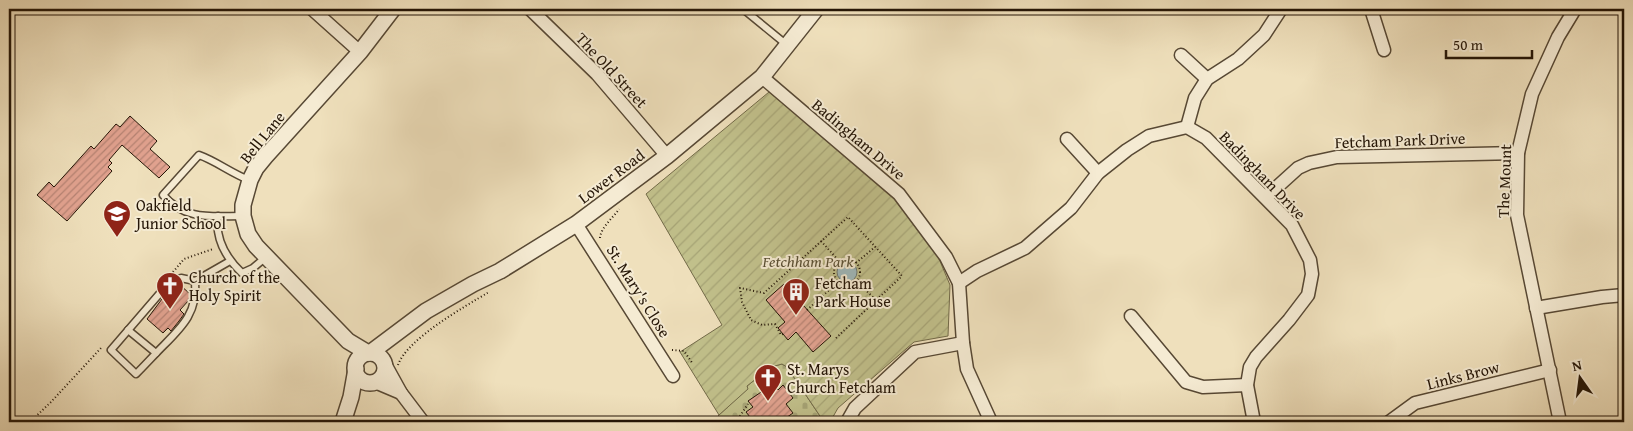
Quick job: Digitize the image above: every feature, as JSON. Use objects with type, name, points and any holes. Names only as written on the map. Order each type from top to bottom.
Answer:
[{"type":"street","points":[[312,9],[360,52]]},
{"type":"street","name":"Bell Lane","points":[[369,353],[348,341],[266,257],[248,234],[243,216],[243,205],[250,180],[264,156],[360,52],[393,9]]},
{"type":"street","name":"The Old Street","points":[[530,9],[596,74],[667,156]]},
{"type":"street","name":"Lower Road","points":[[356,367],[360,357],[369,353],[446,298],[500,271],[576,224],[667,156],[762,78],[816,9]]},
{"type":"street","points":[[959,283],[977,271],[1025,248],[1071,208],[1098,172],[1127,150],[1149,136],[1187,127],[1195,98],[1208,79],[1238,59],[1264,34],[1281,9]]},
{"type":"street","points":[[1371,9],[1384,50]]},
{"type":"street","name":"The Mount","points":[[1560,422],[1517,215],[1518,153],[1532,94],[1558,37],[1575,9]]},
{"type":"street","points":[[1181,55],[1208,79]]},
{"type":"street","name":"Badingham Drive","points":[[762,78],[899,194],[946,257],[959,283],[963,343],[967,369],[991,422]]},
{"type":"street","name":"Badingham Drive","points":[[1187,127],[1206,138],[1292,225],[1310,260],[1312,274],[1308,295],[1289,320],[1256,357],[1250,367],[1247,385],[1254,422]]},
{"type":"street","points":[[1067,139],[1098,172]]},
{"type":"street","name":"Fetcham Park Drive","points":[[1266,197],[1298,168],[1309,163],[1338,157],[1518,153]]},
{"type":"street","name":"St. Mary's Close","points":[[576,224],[673,376]]},
{"type":"street","points":[[1536,308],[1602,297],[1624,296]]},
{"type":"street","points":[[1131,316],[1186,382],[1203,387],[1247,385]]},
{"type":"street","points":[[356,367],[360,378],[368,383],[379,380],[385,373],[387,349],[396,332]]},
{"type":"street","name":"Bell Lane","points":[[348,341],[356,367]]},
{"type":"street","points":[[847,422],[855,408],[915,352],[963,343]]},
{"type":"street","points":[[369,353],[379,356],[385,363],[401,393],[423,422]]},
{"type":"street","points":[[345,418],[356,367]]},
{"type":"street","name":"Links Brow","points":[[1389,422],[1415,403],[1550,370]]},
{"type":"street","points":[[374,382],[401,393]]},
{"type":"street","points":[[345,418],[360,394],[374,382]]},
{"type":"lane","points":[[744,9],[788,45]]},
{"type":"lane","points":[[243,216],[190,215],[171,204],[163,195],[199,155],[208,158],[233,174],[250,180]]},
{"type":"lane","points":[[218,216],[217,226],[220,244],[230,262],[242,273],[253,268],[266,257]]},
{"type":"lane","points":[[195,281],[196,294],[192,311],[181,328],[136,374],[111,350],[167,284],[181,278],[195,281],[230,262]]},
{"type":"lane","points":[[128,330],[156,353]]},
{"type":"path","points":[[600,240],[600,234],[619,210]]},
{"type":"path","points":[[783,334],[781,336],[775,324],[762,325],[751,320],[742,302],[740,288],[764,293],[848,217],[902,276],[835,339]]},
{"type":"path","points":[[822,241],[839,261]]},
{"type":"path","points":[[856,263],[876,246]]},
{"type":"path","points":[[848,259],[856,263],[860,270],[857,282],[845,285],[838,282],[834,273],[839,261],[848,259]]},
{"type":"path","points":[[807,310],[838,282]]},
{"type":"path","points":[[857,282],[876,300]]},
{"type":"path","points":[[398,371],[401,356],[408,348],[432,328],[482,296]]},
{"type":"path","points":[[670,350],[684,351],[692,364]]},
{"type":"path","points":[[736,422],[748,404]]},
{"type":"green space","name":"Fetchham Park","points":[[769,92],[898,201],[937,254],[950,285],[948,336],[914,342],[838,408],[830,422],[824,422],[787,367],[782,364],[771,367],[747,386],[748,389],[719,415],[680,352],[722,325],[646,194]]},
{"type":"green space","points":[[782,364],[787,367],[824,422],[713,422],[747,389],[747,386],[771,367]]},
{"type":"water","points":[[847,262],[854,265],[857,272],[854,279],[847,282],[840,279],[837,272],[840,265]]},
{"type":"building","name":"Oakfield Junior School","points":[[130,116],[157,141],[150,149],[170,167],[159,178],[122,145],[109,160],[112,163],[108,167],[112,171],[67,221],[37,195],[49,182],[54,187],[91,146],[94,149],[116,124],[120,127]]},
{"type":"building","points":[[179,284],[190,294],[189,300],[180,310],[184,314],[179,321],[171,331],[168,328],[163,333],[147,319],[162,299],[173,287]]},
{"type":"building","name":"Fetcham Park House","points":[[784,284],[831,336],[813,352],[796,332],[788,340],[778,328],[785,322],[766,300]]},
{"type":"building","name":"St. Marys Church Fetcham","points":[[773,384],[778,390],[783,385],[793,398],[786,404],[793,413],[780,422],[754,422],[746,412],[753,407],[748,401]]},
{"type":"place","name":"Oakfield Junior School","points":[[117,238]]},
{"type":"place","name":"Church of the Holy Spirit","points":[[170,310]]},
{"type":"place","name":"Fetcham Park House","points":[[796,316]]},
{"type":"place","name":"St. Marys Church Fetcham","points":[[768,402]]}]
